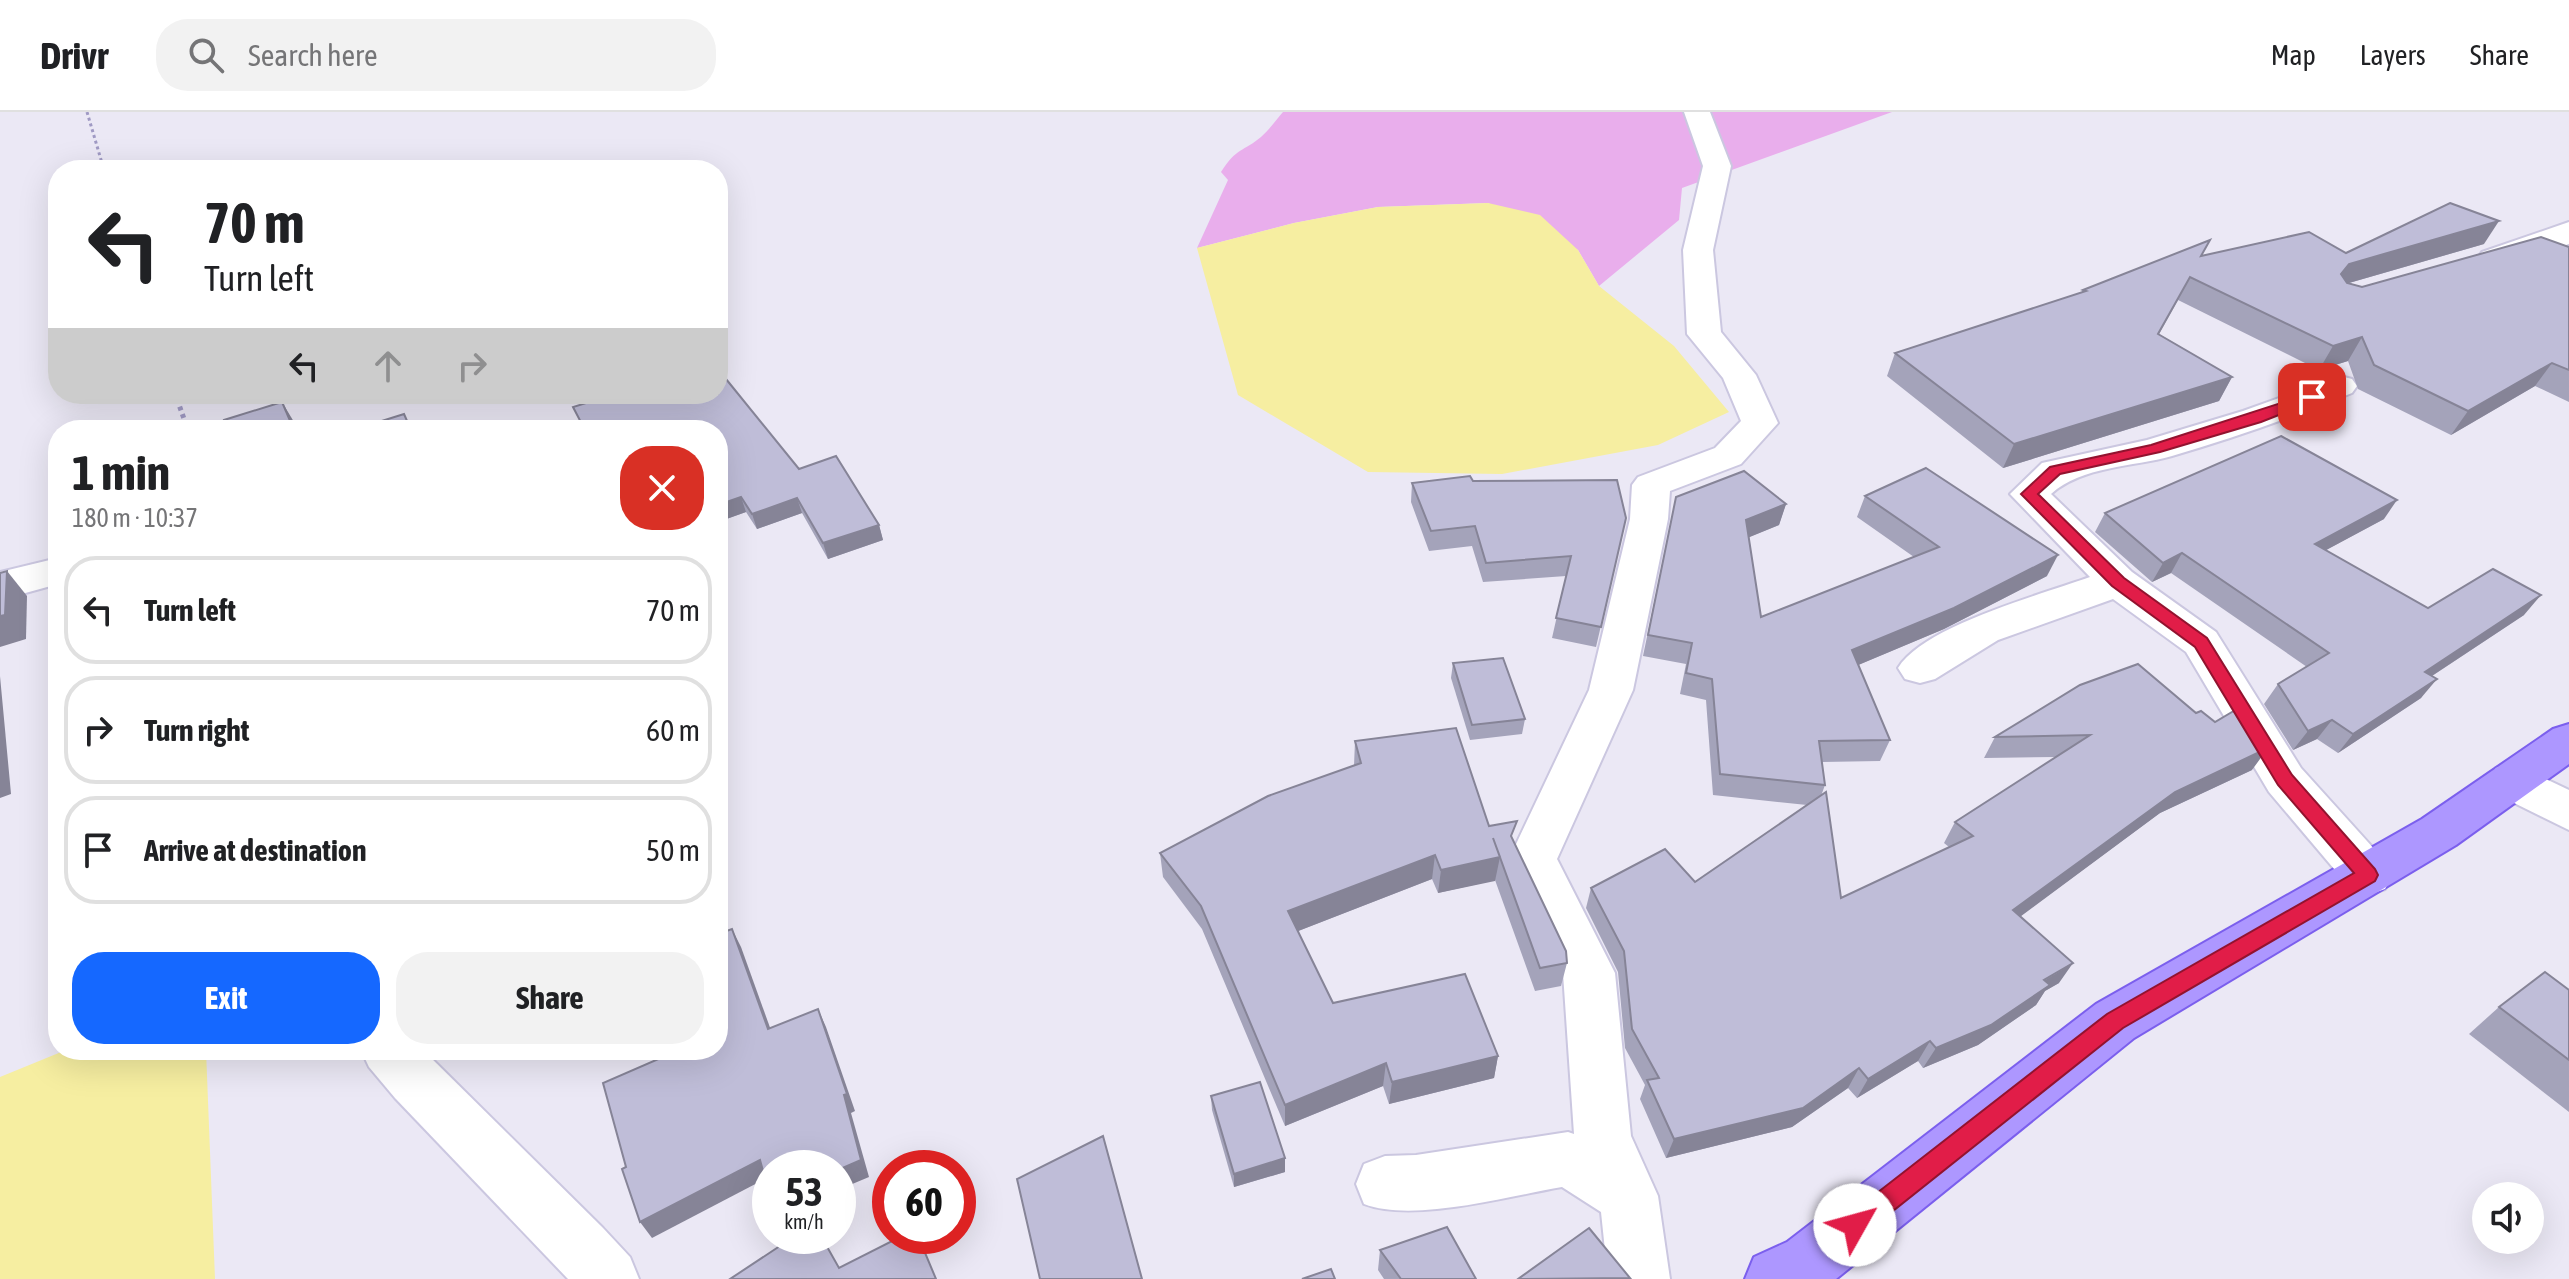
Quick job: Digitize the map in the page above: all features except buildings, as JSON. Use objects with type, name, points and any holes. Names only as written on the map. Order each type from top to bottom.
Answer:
[{"type":"main road","points":[[1776,1279],[1808,1263],[2115,1021],[2439,832],[2569,741]]},
{"type":"street","points":[[1639,1279],[1629,1196],[1603,1136],[1589,973],[1533,859],[1611,690],[1649,519],[1651,485],[1728,456],[1760,423],[1739,375],[1704,334],[1698,250],[1710,208],[1717,166],[1697,112]]},
{"type":"street","points":[[2461,267],[2566,235],[2569,231]]},
{"type":"street","points":[[2340,386],[2256,419],[2155,449],[2055,471],[2029,494],[2118,582],[2201,642],[2285,780],[2368,875]]},
{"type":"street","points":[[0,586],[48,574]]},
{"type":"street","points":[[1920,668],[1983,630],[2118,582]]},
{"type":"street","points":[[2512,781],[2569,812]]},
{"type":"street","points":[[396,1060],[422,1091],[578,1243],[608,1279]]},
{"type":"street","points":[[1385,1184],[1416,1183],[1568,1159],[1629,1196]]},
{"type":"path","points":[[87,112],[101,160]]},
{"type":"shaded area","points":[[1283,112],[1892,112],[1682,188],[1679,220],[1599,286],[1578,250],[1488,203],[1378,207],[1294,223],[1197,248],[1228,180],[1221,172],[1236,154],[1264,134]]},
{"type":"shaded area","points":[[1488,203],[1540,215],[1578,250],[1599,286],[1674,346],[1729,412],[1658,445],[1502,474],[1368,472],[1238,395],[1197,248],[1294,223],[1378,207]]},
{"type":"shaded area","points":[[48,1057],[48,1060],[206,1060],[215,1279],[0,1279],[0,1077]]},
{"type":"route","points":[[1855,1225],[2115,1021],[2368,875],[2285,780],[2201,642],[2118,582],[2029,494],[2055,471],[2155,449],[2256,419],[2312,397]]}]
